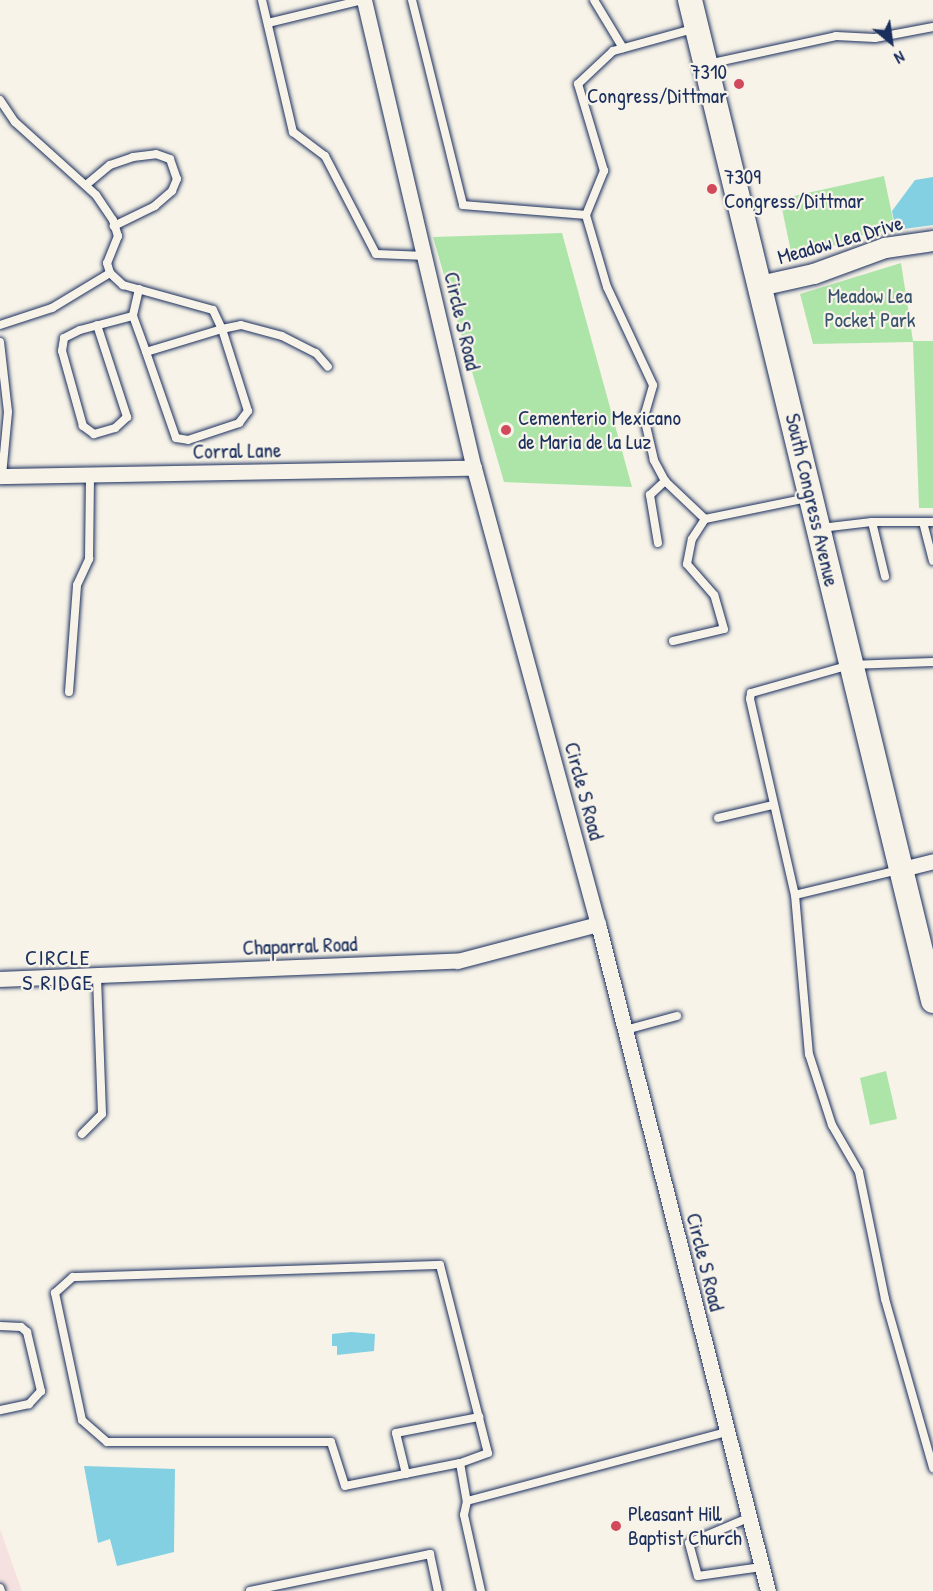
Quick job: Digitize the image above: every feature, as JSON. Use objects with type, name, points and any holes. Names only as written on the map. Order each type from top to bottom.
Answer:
[{"type":"main road","name":"South Congress Avenue","points":[[690,0],[933,1001]]},
{"type":"street","name":"Circle S Road","points":[[363,0],[426,256],[474,468],[598,924],[768,1591]]},
{"type":"street","name":"Meadow Lea Drive","points":[[760,286],[814,274],[885,248],[933,241]]},
{"type":"street","name":"Corral Lane","points":[[1,476],[474,468]]},
{"type":"street","points":[[902,869],[933,861]]},
{"type":"street","name":"Chaparral Road","points":[[0,979],[457,961],[598,924]]},
{"type":"lane","points":[[262,0],[293,132],[325,156],[376,254],[426,256]]},
{"type":"lane","points":[[268,23],[363,0]]},
{"type":"lane","points":[[412,0],[462,205],[586,215]]},
{"type":"lane","points":[[594,0],[624,48]]},
{"type":"lane","points":[[706,65],[836,36],[875,38],[933,27]]},
{"type":"lane","points":[[697,28],[612,51],[578,84],[604,171],[586,215],[607,287],[653,385],[644,417],[654,460],[665,481],[705,519]]},
{"type":"lane","points":[[0,100],[15,122],[86,185],[114,226],[118,236],[107,263],[110,273],[123,285],[139,289],[213,310],[222,329],[248,411],[239,423],[188,440],[176,438],[134,316],[139,289]]},
{"type":"lane","points":[[86,185],[110,165],[133,156],[156,154],[171,159],[177,179],[172,191],[155,206],[114,226]]},
{"type":"lane","points":[[0,325],[51,308],[110,273]]},
{"type":"lane","points":[[97,325],[127,417],[115,428],[94,434],[83,426],[62,351],[64,338],[97,325],[134,316]]},
{"type":"lane","points":[[146,352],[241,325],[282,336],[316,353],[328,367]]},
{"type":"lane","points":[[0,342],[8,412],[1,476]]},
{"type":"lane","points":[[69,692],[76,585],[89,559],[90,475]]},
{"type":"lane","points":[[658,543],[650,495],[665,481]]},
{"type":"lane","points":[[673,641],[724,629],[714,595],[687,564],[692,539],[705,519],[811,497]]},
{"type":"lane","points":[[872,522],[885,576]]},
{"type":"lane","points":[[819,529],[872,522],[933,522]]},
{"type":"lane","points":[[923,522],[933,561]]},
{"type":"lane","points":[[933,662],[850,665],[751,693],[773,805],[795,895],[809,1054],[832,1125],[859,1172],[885,1299],[933,1468]]},
{"type":"lane","points":[[718,818],[773,805]]},
{"type":"lane","points":[[795,895],[902,869]]},
{"type":"lane","points":[[82,1134],[102,1114],[97,975]]},
{"type":"lane","points":[[625,1030],[677,1016]]},
{"type":"lane","points":[[440,1265],[488,1453],[460,1463],[345,1486],[331,1442],[106,1442],[82,1420],[56,1293],[73,1276],[440,1265]]},
{"type":"lane","points":[[0,1326],[21,1327],[27,1332],[40,1391],[29,1404],[0,1410]]},
{"type":"lane","points":[[406,1474],[396,1433],[479,1417]]},
{"type":"lane","points":[[467,1501],[726,1432]]},
{"type":"lane","points":[[460,1463],[467,1501],[464,1515],[481,1591]]},
{"type":"lane","points":[[748,1518],[689,1543],[698,1576],[761,1567]]},
{"type":"lane","points":[[250,1591],[430,1554],[438,1591]]},
{"type":"shaded area","points":[[0,1529],[22,1591],[0,1591]]},
{"type":"green space","name":"Meadow Lea Pocket Park","points":[[884,176],[895,229],[848,238],[819,254],[805,248],[791,252],[780,199]]},
{"type":"green space","points":[[562,233],[632,487],[504,482],[433,237]]},
{"type":"green space","name":"Meadow Lea Pocket Park","points":[[901,263],[913,341],[933,341],[933,508],[919,508],[913,342],[813,344],[800,294]]},
{"type":"green space","points":[[886,1071],[897,1119],[870,1125],[860,1078]]},
{"type":"water","points":[[933,177],[933,225],[896,230],[892,211],[915,180]]},
{"type":"water","points":[[351,1332],[375,1334],[374,1351],[337,1355],[337,1346],[332,1346],[332,1334]]},
{"type":"water","points":[[84,1466],[175,1469],[174,1552],[117,1566],[110,1539],[98,1543]]},
{"type":"place","name":"7310 Congress/Dittmar","points":[[739,84]]},
{"type":"place","name":"7309 Congress/Dittmar","points":[[712,189]]},
{"type":"place","name":"Cementerio Mexicano de Maria de la Luz","points":[[506,430]]},
{"type":"place","name":"Pleasant Hill Baptist Church","points":[[616,1526]]},
{"type":"district","name":"CIRCLE S RIDGE","points":[[58,970]]}]
